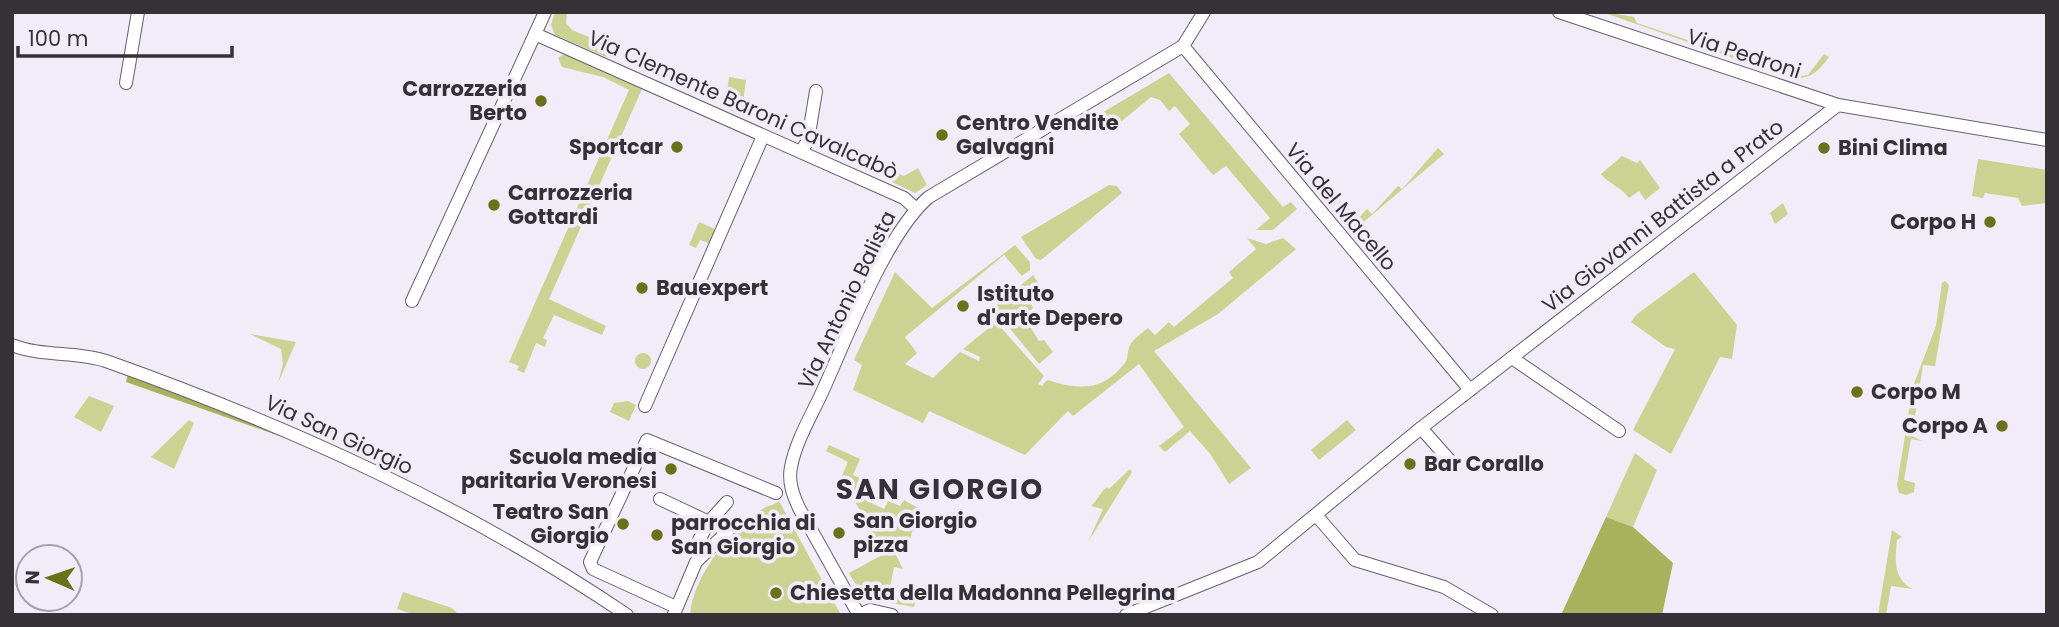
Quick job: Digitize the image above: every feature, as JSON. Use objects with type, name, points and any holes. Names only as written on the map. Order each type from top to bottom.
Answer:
[{"type":"street","points":[[126,83],[138,12]]},
{"type":"street","points":[[412,301],[545,12]]},
{"type":"street","name":"Via Antonio Balista","points":[[859,615],[792,493],[791,469],[800,442],[893,243],[915,208],[942,188],[1183,46],[1204,12]]},
{"type":"street","name":"Via Pedroni","points":[[1559,12],[1838,105],[2047,140]]},
{"type":"street","name":"Via Clemente Baroni Cavalcabò","points":[[535,34],[904,198],[915,208]]},
{"type":"street","name":"Via del Macello","points":[[1183,46],[1470,390]]},
{"type":"street","points":[[801,152],[808,140],[816,91]]},
{"type":"street","name":"Via Giovanni Battista a Prato","points":[[1126,615],[1150,610],[1247,568],[1316,515],[1420,428],[1838,105]]},
{"type":"street","points":[[645,406],[764,136]]},
{"type":"street","name":"Via San Giorgio","points":[[12,345],[31,351],[100,359],[282,427],[456,513],[577,580],[627,615]]},
{"type":"street","points":[[1512,358],[1619,431]]},
{"type":"street","points":[[1420,428],[1452,463]]},
{"type":"street","points":[[660,499],[728,531],[687,573],[675,611],[593,569],[590,562],[647,440],[736,481],[776,493]]},
{"type":"street","points":[[699,540],[709,522],[727,502]]},
{"type":"street","points":[[1316,515],[1354,560],[1444,587],[1492,615]]},
{"type":"street","points":[[859,615],[870,610],[892,615]]},
{"type":"green space","points":[[555,12],[567,12],[566,23],[572,30],[611,46],[606,57],[555,35],[551,25]]},
{"type":"green space","points":[[1602,12],[1634,17],[1637,23],[1756,63],[1767,58],[1767,70]]},
{"type":"green space","points":[[564,54],[642,89],[549,299],[606,326],[602,335],[554,315],[543,338],[547,340],[545,347],[536,343],[524,373],[517,370],[519,366],[509,362],[629,90],[603,77],[562,67],[558,58]]},
{"type":"green space","points":[[1824,54],[1829,57],[1819,69],[1808,76],[1796,78],[1781,75],[1782,72],[1808,75]]},
{"type":"green space","points":[[1169,73],[1283,207],[1291,202],[1297,209],[1273,230],[1256,230],[1270,218],[1226,166],[1213,175],[1179,134],[1190,124],[1175,106],[1169,111],[1160,100],[1151,97],[1106,134],[1095,122],[1095,117]]},
{"type":"green space","points":[[729,77],[746,80],[741,116],[725,107]]},
{"type":"green space","points":[[1438,148],[1444,154],[1353,231],[1339,214],[1344,209],[1335,196],[1358,219],[1367,209],[1372,214],[1398,186],[1402,189]]},
{"type":"green space","points":[[1622,156],[1637,163],[1640,160],[1660,188],[1645,200],[1639,191],[1629,198],[1601,174]]},
{"type":"green space","points":[[1978,159],[2047,170],[2047,203],[2022,206],[2018,198],[1985,193],[1983,198],[1972,196]]},
{"type":"green space","points":[[918,168],[927,185],[915,193],[892,182],[896,173],[904,176]]},
{"type":"green space","points":[[1109,185],[1117,186],[1122,193],[1041,260],[1036,259],[1021,237]]},
{"type":"green space","points":[[1783,203],[1788,214],[1775,224],[1770,213]]},
{"type":"green space","points":[[699,222],[715,229],[709,243],[700,240],[696,248],[689,245]]},
{"type":"green space","points":[[1247,238],[1266,244],[1283,238],[1296,249],[1218,314],[1154,351],[1251,468],[1229,484],[1211,455],[1190,431],[1165,452],[1159,446],[1184,427],[1139,364],[1073,416],[1068,411],[1025,455],[929,411],[923,423],[853,390],[862,365],[854,360],[895,272],[932,308],[1015,245],[1030,262],[1030,270],[1022,276],[1004,255],[905,337],[917,353],[905,364],[933,378],[960,352],[979,361],[980,357],[963,349],[996,322],[1044,376],[1038,384],[1042,386],[1047,380],[1078,387],[1106,380],[1125,362],[1132,342],[1148,328],[1155,335],[1169,322],[1174,327],[1233,278],[1229,272],[1256,249]]},
{"type":"green space","points":[[1694,272],[1737,325],[1732,359],[1720,357],[1671,454],[1633,430],[1675,349],[1666,347],[1631,322],[1636,315]]},
{"type":"green space","points":[[1033,275],[1043,290],[1030,301],[1033,308],[1024,317],[1039,341],[1044,340],[1053,352],[1039,364],[993,308]]},
{"type":"green space","points":[[1945,281],[1949,285],[1935,366],[1923,365],[1912,436],[1922,441],[1911,439],[1904,480],[1915,483],[1914,492],[1906,495],[1899,493],[1897,485],[1913,386],[1936,326],[1942,283]]},
{"type":"green space","points":[[250,334],[296,342],[278,383],[283,364],[281,349]]},
{"type":"green space","points":[[640,353],[646,353],[651,361],[649,367],[640,369],[635,364],[635,358]]},
{"type":"green space","points":[[128,374],[242,415],[288,439],[126,382]]},
{"type":"green space","points":[[89,396],[114,406],[101,432],[74,417]]},
{"type":"green space","points":[[628,401],[636,405],[629,421],[610,412],[614,403]]},
{"type":"green space","points":[[189,420],[194,423],[174,469],[151,457]]},
{"type":"green space","points":[[1347,420],[1356,430],[1319,460],[1311,450]]},
{"type":"green space","points":[[829,445],[860,459],[853,475],[862,479],[858,489],[867,494],[865,500],[884,509],[888,501],[900,506],[904,500],[918,508],[910,540],[895,547],[890,538],[879,543],[841,478],[848,462],[826,451]]},
{"type":"green space","points":[[1635,453],[1657,470],[1633,527],[1606,517]]},
{"type":"green space","points":[[1130,469],[1132,472],[1088,542],[1103,509],[1091,506],[1107,487],[1109,489]]},
{"type":"green space","points":[[779,501],[841,615],[690,615],[698,585],[716,554],[752,516]]},
{"type":"green space","points":[[1606,517],[1633,527],[1673,563],[1662,615],[1561,615]]},
{"type":"green space","points":[[1892,530],[1902,537],[1897,540],[1896,547],[1899,574],[1906,585],[1913,589],[1891,586],[1886,615],[1878,615]]},
{"type":"green space","points":[[893,549],[903,569],[894,567],[889,594],[916,600],[914,607],[876,599],[861,590],[849,573]]},
{"type":"green space","points":[[403,592],[452,608],[459,615],[416,615],[397,609]]},
{"type":"place","name":"Carrozzeria Berto","points":[[541,101]]},
{"type":"place","name":"Centro Vendite Galvagni","points":[[942,135]]},
{"type":"place","name":"Sportcar","points":[[677,147]]},
{"type":"place","name":"Bini Clima","points":[[1824,148]]},
{"type":"place","name":"Carrozzeria Gottardi","points":[[494,205]]},
{"type":"place","name":"Corpo H","points":[[1990,222]]},
{"type":"place","name":"Bauexpert","points":[[642,288]]},
{"type":"place","name":"Istituto d'arte Depero","points":[[963,306]]},
{"type":"place","name":"Corpo M","points":[[1857,392]]},
{"type":"place","name":"Corpo A","points":[[2002,426]]},
{"type":"place","name":"Bar Corallo","points":[[1410,464]]},
{"type":"place","name":"Scuola media paritaria Veronesi","points":[[671,469]]},
{"type":"place","name":"Teatro San Giorgio","points":[[623,524]]},
{"type":"place","name":"San Giorgio pizza","points":[[839,533]]},
{"type":"place","name":"parrocchia di San Giorgio","points":[[657,535]]},
{"type":"place","name":"Chiesetta della Madonna Pellegrina","points":[[776,593]]},
{"type":"district","name":"SAN GIORGIO","points":[[940,489]]}]
